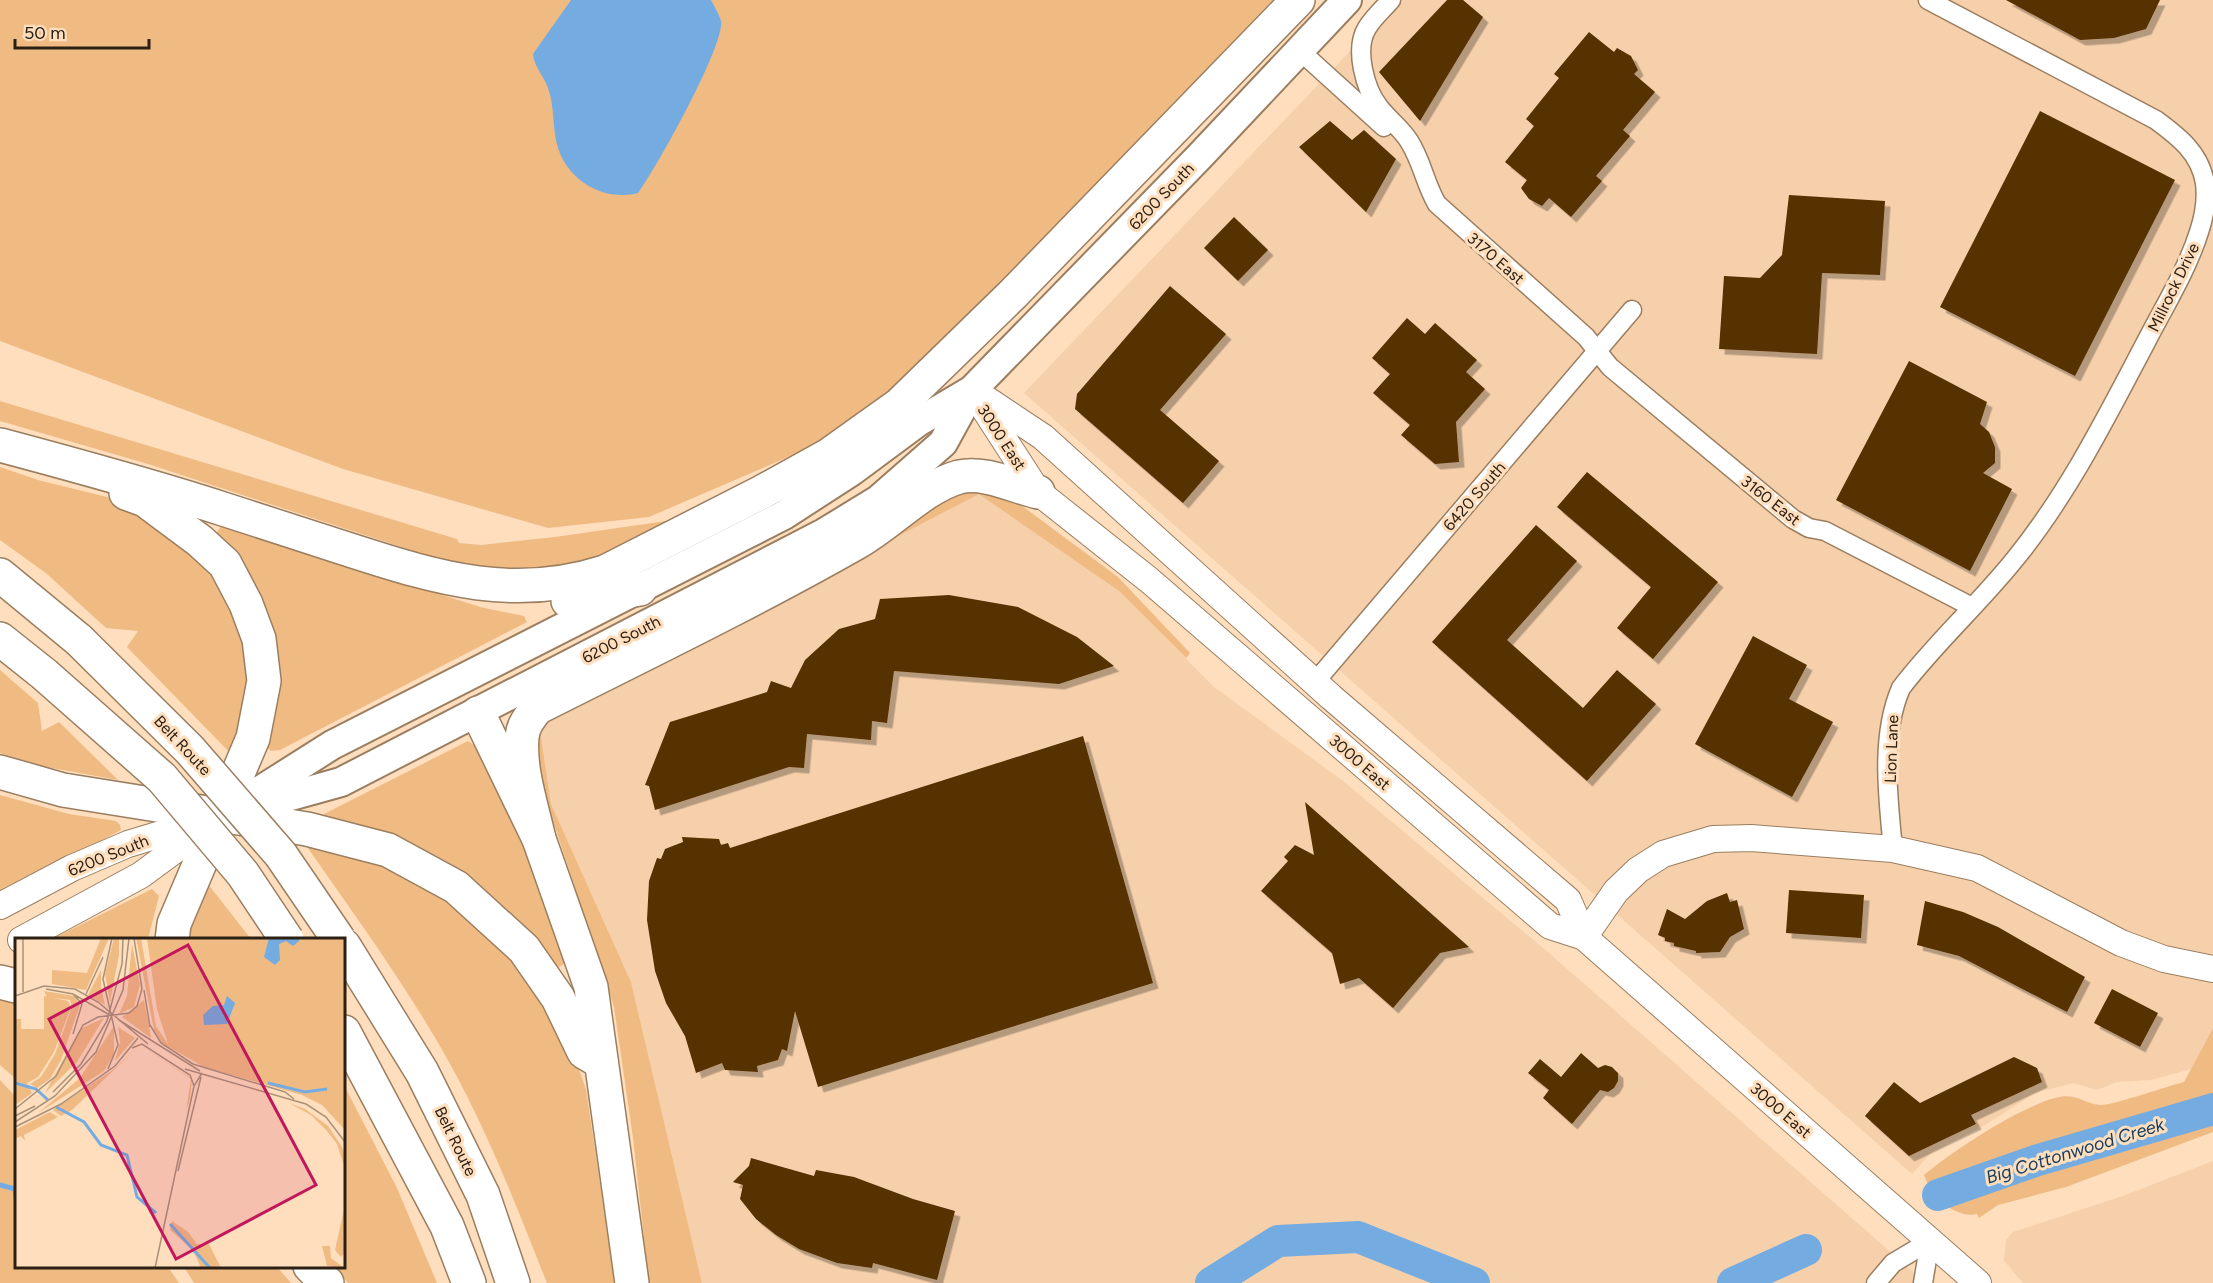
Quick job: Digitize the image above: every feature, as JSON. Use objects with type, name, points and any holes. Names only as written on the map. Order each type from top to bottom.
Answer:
[{"type":"highway","points":[[433,577],[504,586],[534,586],[582,579],[605,572],[762,492],[854,440],[921,387],[1298,0]]},
{"type":"highway","points":[[0,445],[128,478],[433,577],[457,590],[491,600],[536,605],[640,589]]},
{"type":"highway","points":[[0,445],[145,500],[200,541],[225,564],[246,604],[259,639],[264,681],[253,738],[174,924],[172,938]]},
{"type":"highway","points":[[539,839],[523,760],[522,735],[527,720],[537,708],[690,632],[858,542],[946,482],[970,475],[982,476],[1038,492]]},
{"type":"highway","name":"Belt Route","points":[[0,575],[79,640],[190,750],[281,855],[338,938]]},
{"type":"highway","points":[[0,639],[44,674],[162,778],[243,874],[286,938]]},
{"type":"highway","points":[[478,713],[539,839],[564,904],[591,987],[632,1283]]},
{"type":"highway","points":[[0,772],[63,790],[307,829],[388,850],[456,887],[524,949],[558,998],[584,1052],[601,1062]]},
{"type":"highway","name":"Belt Route","points":[[351,957],[422,1072],[483,1194],[513,1283]]},
{"type":"highway","points":[[0,982],[15,986]]},
{"type":"highway","points":[[345,1034],[447,1226],[468,1283]]},
{"type":"highway","points":[[312,1268],[328,1283]]},
{"type":"highway","points":[[317,1268],[328,1283]]},
{"type":"main road","name":"6200 South","points":[[23,938],[141,875],[220,816],[332,745],[640,589],[819,494],[918,422],[972,390],[1200,156],[1347,0]]},
{"type":"main road","name":"6200 South","points":[[0,906],[72,868],[128,844],[341,782],[787,554],[878,500],[943,444],[972,390]]},
{"type":"main road","name":"3000 East","points":[[972,390],[1038,492],[1149,580],[1550,926],[1584,937],[1978,1283]]},
{"type":"main road","name":"3000 East","points":[[972,390],[1043,437],[1316,682],[1568,900],[1584,937]]},
{"type":"main road","points":[[878,500],[943,467],[969,461],[997,466],[1038,492]]},
{"type":"main road","points":[[1584,937],[1616,891],[1638,870],[1663,854],[1713,839],[1751,838],[1893,849],[1977,868],[2032,894],[2121,943],[2164,959],[2213,969]]},
{"type":"main road","points":[[0,951],[15,943]]},
{"type":"street","name":"3170 East","points":[[1390,0],[1365,30],[1361,55],[1368,88],[1378,106],[1404,133],[1415,151],[1427,188],[1437,204],[1586,337],[1598,351]]},
{"type":"street","name":"Millrock Drive","points":[[1928,0],[2156,120],[2180,137],[2198,160],[2205,182],[2205,206],[2192,249],[2103,424],[2016,558],[1972,607]]},
{"type":"street","points":[[1299,50],[1383,127],[1415,151]]},
{"type":"street","name":"6420 South","points":[[1316,682],[1632,309]]},
{"type":"street","name":"3160 East","points":[[1598,351],[1610,367],[1793,519],[1809,528],[1825,531],[1972,607]]},
{"type":"street","name":"Lion Lane","points":[[1893,849],[1889,814],[1889,734],[1892,708],[1901,688],[1916,668],[1972,607]]},
{"type":"street","points":[[1876,1283],[1893,1263],[1930,1241]]},
{"type":"street","points":[[1923,1283],[1930,1241]]},
{"type":"shaded area","points":[[0,0],[1273,0],[937,351],[896,384],[881,410],[609,560],[539,577],[444,561],[148,464],[0,421],[0,401],[457,539],[459,543],[481,545],[673,520],[809,448],[649,517],[548,528],[343,469],[0,341]]},
{"type":"shaded area","points":[[1399,0],[2213,0],[2213,1028],[2191,1069],[2151,1080],[2117,1082],[2097,1090],[2073,1083],[2035,1093],[1985,1125],[1932,1152],[1912,1174],[1024,393]]},
{"type":"shaded area","points":[[0,467],[132,506],[179,532],[234,601],[252,677],[235,758],[127,647],[138,631],[106,628],[47,574],[0,540]]},
{"type":"shaded area","points":[[958,486],[998,488],[1118,577],[1190,653],[1186,658],[1119,591],[979,494],[539,723],[551,804],[631,982],[702,1283],[649,1283],[633,1138],[614,1007],[534,769],[536,724]]},
{"type":"shaded area","points":[[980,493],[1119,591],[1214,687],[1343,781],[1549,953],[1926,1283],[702,1283],[631,982],[551,804],[539,723]]},
{"type":"shaded area","points":[[226,525],[480,607],[524,616],[527,622],[280,750],[271,751],[266,747],[269,731],[217,532],[221,526]]},
{"type":"shaded area","points":[[0,670],[38,703],[42,731],[59,722],[118,780],[41,766],[0,753]]},
{"type":"shaded area","points":[[468,741],[480,749],[529,853],[565,958],[564,964],[559,967],[325,819],[324,814]]},
{"type":"shaded area","points":[[0,795],[69,814],[116,821],[121,830],[0,895]]},
{"type":"shaded area","points":[[303,841],[402,871],[474,916],[536,984],[574,1056],[586,1089],[615,1283],[547,1283],[489,1143],[449,1062],[397,977]]},
{"type":"shaded area","points":[[204,879],[250,938],[183,938]]},
{"type":"shaded area","points":[[152,889],[159,896],[148,938],[54,938]]},
{"type":"shaded area","points":[[0,990],[15,998],[15,1078],[0,1065]]},
{"type":"shaded area","points":[[2213,1028],[2213,1132],[2066,1187],[1998,1205],[1979,1218],[1977,1214],[1960,1213],[1944,1204],[1927,1183],[1924,1175],[1952,1154],[2005,1120],[2040,1103],[2068,1096],[2100,1105],[2184,1082]]},
{"type":"shaded area","points":[[0,1080],[15,1096],[15,1268],[169,1268],[179,1283],[0,1283]]},
{"type":"shaded area","points":[[345,1087],[397,1188],[437,1283],[348,1283],[336,1268],[345,1268]]},
{"type":"shaded area","points":[[2213,1161],[2213,1283],[2023,1283],[2004,1261],[2006,1240],[2013,1232],[2123,1196]]},
{"type":"shaded area","points":[[185,1268],[278,1268],[291,1283],[194,1283]]},
{"type":"water","points":[[571,0],[711,0],[720,18],[719,34],[701,80],[673,134],[638,193],[613,194],[589,186],[570,170],[558,148],[550,95],[533,54]]},
{"type":"building","points":[[1447,0],[1463,0],[1483,17],[1420,121],[1379,72]]},
{"type":"building","points":[[2006,0],[2160,0],[2146,29],[2114,38],[2080,40]]},
{"type":"building","points":[[1589,32],[1614,52],[1617,48],[1631,56],[1638,70],[1634,74],[1655,92],[1623,130],[1630,136],[1596,176],[1602,181],[1571,217],[1549,198],[1542,206],[1529,199],[1521,188],[1527,180],[1505,162],[1534,126],[1526,119],[1559,78],[1554,74]]},
{"type":"building","points":[[2040,111],[2175,180],[2075,376],[1940,307]]},
{"type":"building","points":[[1330,121],[1352,140],[1364,130],[1396,159],[1366,212],[1299,147]]},
{"type":"building","points":[[1789,195],[1885,201],[1880,275],[1822,273],[1817,354],[1719,349],[1724,276],[1760,278],[1782,255]]},
{"type":"building","points":[[1234,217],[1268,250],[1238,281],[1204,248]]},
{"type":"building","points":[[1170,286],[1226,334],[1160,410],[1219,461],[1183,503],[1075,409],[1077,394]]},
{"type":"building","points":[[1407,318],[1425,334],[1435,323],[1477,360],[1466,372],[1485,389],[1456,422],[1459,462],[1435,464],[1401,435],[1410,425],[1373,393],[1390,374],[1372,358]]},
{"type":"building","points":[[1909,361],[1987,402],[1980,424],[1989,432],[1995,447],[1995,463],[1983,473],[2012,489],[1970,571],[1836,500]]},
{"type":"building","points":[[1587,472],[1718,582],[1653,659],[1617,628],[1651,587],[1557,507]]},
{"type":"building","points":[[1536,525],[1577,561],[1507,640],[1583,708],[1617,670],[1656,704],[1587,781],[1432,642]]},
{"type":"building","points":[[949,595],[1018,607],[1077,637],[1114,666],[1059,684],[894,671],[887,723],[872,721],[871,740],[807,734],[804,768],[789,767],[655,810],[649,786],[645,785],[670,722],[767,692],[771,681],[791,688],[805,660],[839,629],[875,619],[880,599]]},
{"type":"building","points":[[1753,636],[1807,665],[1789,699],[1833,722],[1792,797],[1695,744]]},
{"type":"building","points":[[1083,736],[1153,983],[818,1087],[795,1011],[787,1051],[782,1049],[778,1060],[757,1066],[758,1072],[725,1070],[722,1063],[696,1073],[685,1036],[666,1003],[655,971],[647,920],[649,881],[657,858],[661,859],[665,849],[683,842],[682,837],[719,839],[721,845],[728,843],[730,848]]},
{"type":"building","points":[[1305,802],[1469,947],[1440,953],[1393,1008],[1359,978],[1340,984],[1332,953],[1261,891],[1288,861],[1284,857],[1295,845],[1314,855]]},
{"type":"building","points":[[1789,890],[1864,895],[1861,938],[1786,933]]},
{"type":"building","points":[[1727,893],[1730,902],[1737,900],[1744,929],[1730,937],[1720,952],[1696,953],[1696,951],[1674,946],[1674,943],[1665,941],[1665,938],[1658,935],[1667,909],[1685,919],[1707,901]]},
{"type":"building","points":[[1925,901],[1963,912],[1998,927],[2085,977],[2067,1012],[1959,956],[1917,945]]},
{"type":"building","points":[[2112,989],[2158,1013],[2140,1047],[2094,1023]]},
{"type":"building","points":[[1581,1053],[1598,1068],[1605,1065],[1612,1067],[1618,1073],[1618,1081],[1608,1092],[1600,1090],[1572,1124],[1543,1098],[1549,1090],[1528,1073],[1540,1059],[1561,1077]]},
{"type":"building","points":[[2014,1057],[2037,1068],[2042,1082],[1971,1115],[1976,1124],[1909,1156],[1865,1116],[1894,1082],[1920,1103]]},
{"type":"building","points":[[751,1158],[814,1176],[816,1170],[854,1177],[913,1199],[955,1211],[937,1280],[873,1263],[872,1268],[837,1263],[799,1249],[776,1235],[756,1219],[740,1199],[743,1185],[733,1182],[749,1166]]},
{"type":"waterway","name":"Big Cottonwood Creek","points":[[1938,1195],[2035,1161],[2213,1109]]},
{"type":"waterway","points":[[0,1185],[15,1189]]},
{"type":"waterway","name":"Big Cottonwood Creek","points":[[1211,1283],[1278,1241],[1358,1237],[1474,1283]]},
{"type":"waterway","name":"Big Cottonwood Creek","points":[[1733,1283],[1806,1250]]}]
